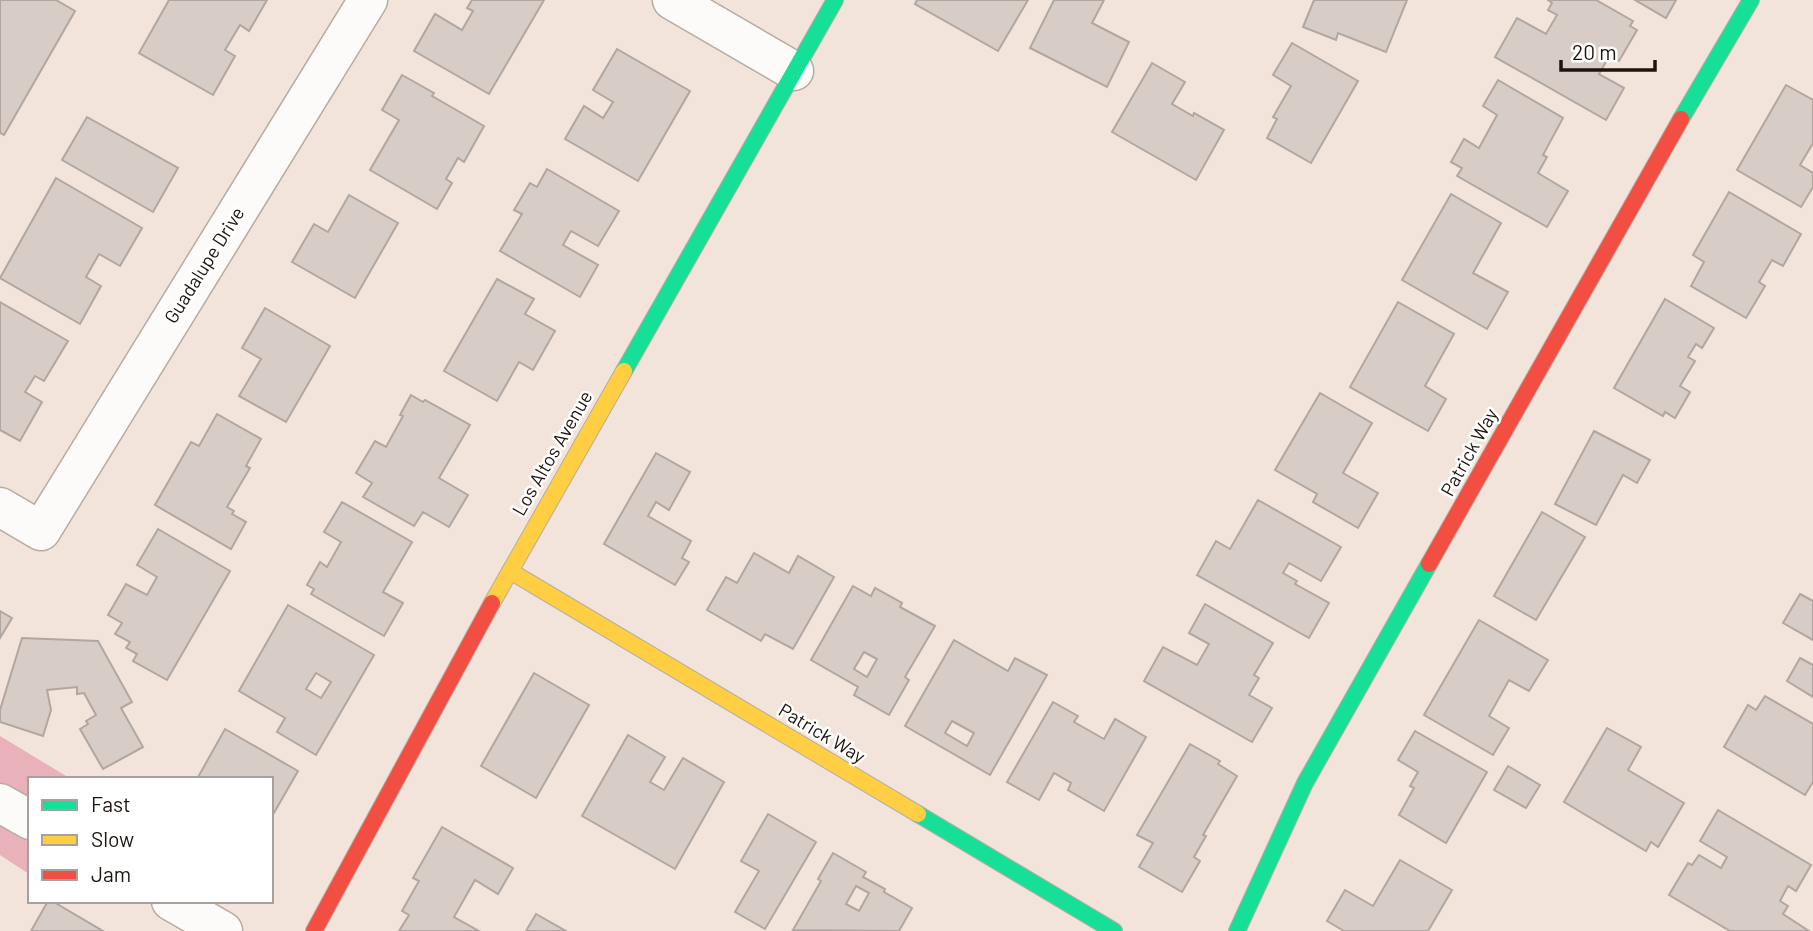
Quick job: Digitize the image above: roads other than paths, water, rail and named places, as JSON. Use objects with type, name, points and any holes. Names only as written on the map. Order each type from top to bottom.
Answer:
[{"type":"street","name":"Guadalupe Drive","points":[[0,507],[41,531],[368,0]]},
{"type":"street","points":[[673,0],[794,71]]},
{"type":"street","name":"Los Altos Avenue","points":[[314,931],[509,570],[835,0]]},
{"type":"street","name":"Patrick Way","points":[[1237,931],[1305,783],[1751,0]]},
{"type":"street","name":"Patrick Way","points":[[509,570],[1114,931]]},
{"type":"street","points":[[0,803],[28,819]]},
{"type":"street","points":[[174,903],[223,931]]}]
